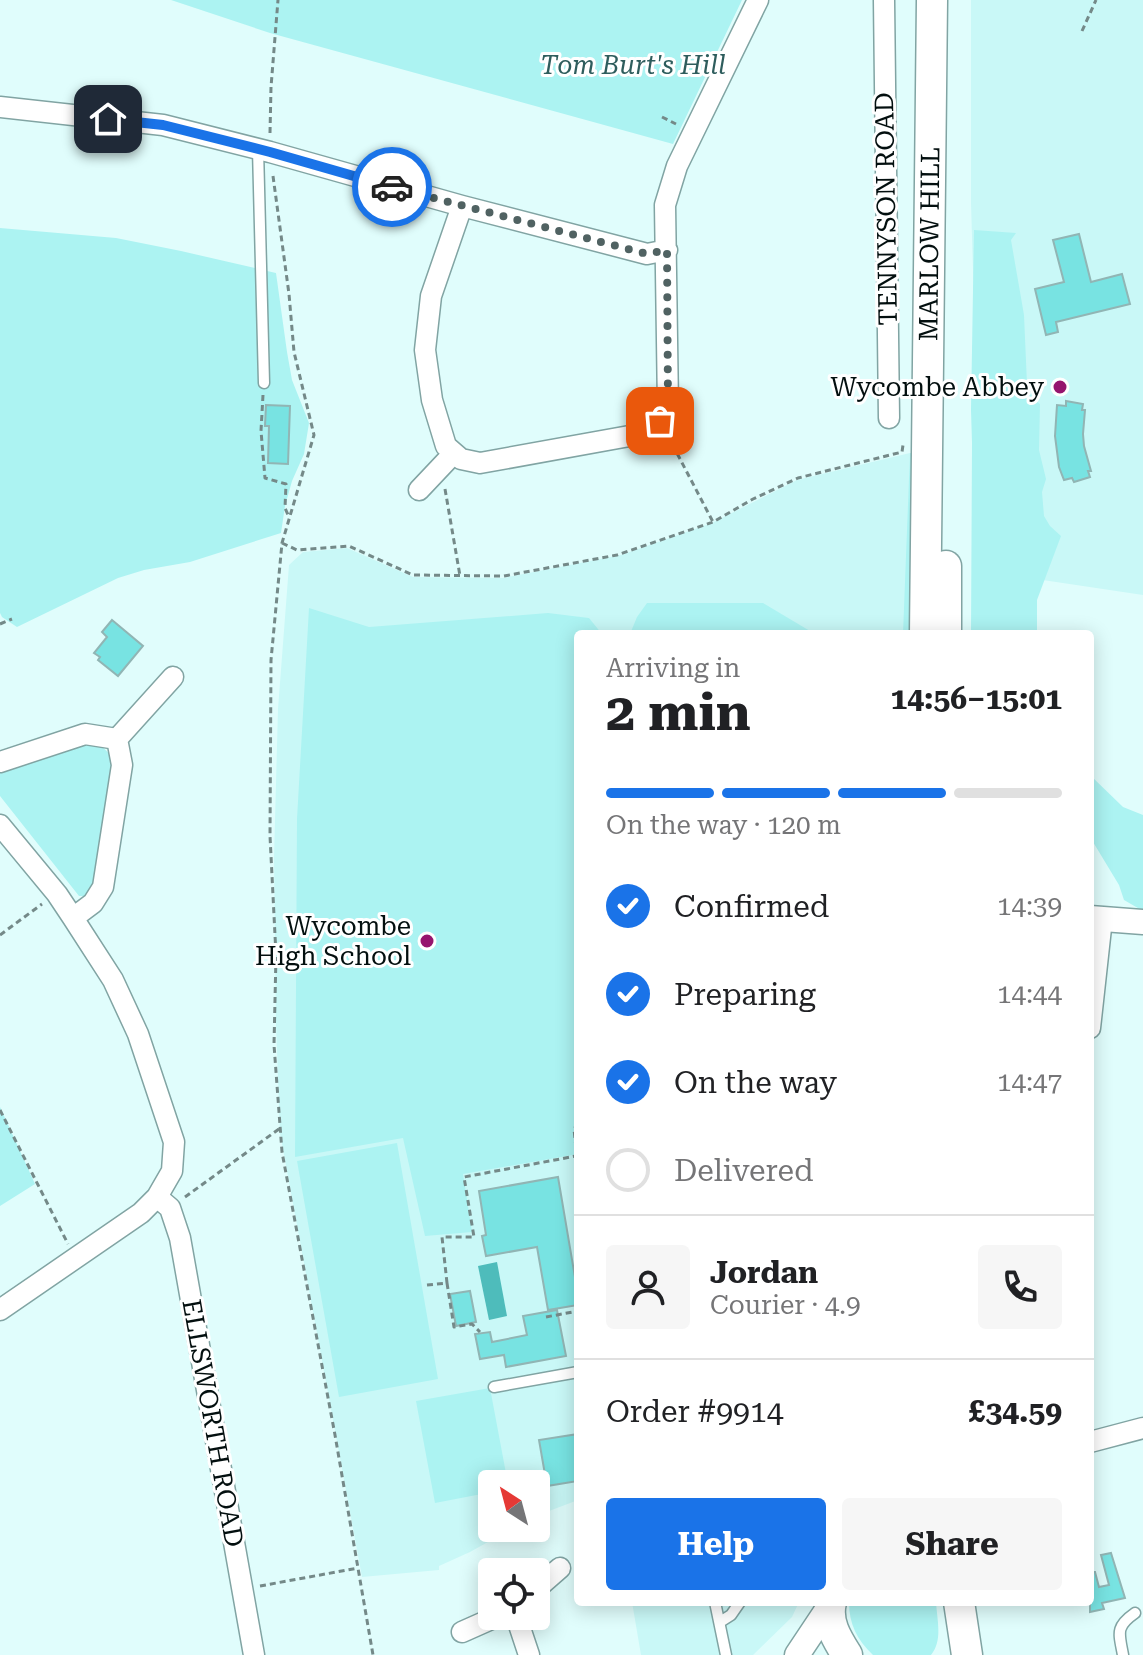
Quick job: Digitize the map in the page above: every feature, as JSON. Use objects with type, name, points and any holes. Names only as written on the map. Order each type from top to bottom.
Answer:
[{"type":"main road","name":"MARLOW HILL","points":[[925,630],[932,0]]},
{"type":"main road","name":"MARLOW HILL","points":[[946,630],[949,0]]},
{"type":"main road","points":[[830,1606],[831,1625],[847,1655]]},
{"type":"main road","points":[[959,1606],[963,1651]]},
{"type":"street","points":[[419,490],[447,460],[480,463],[635,435],[648,431],[660,421],[668,407],[665,205],[677,166],[758,0]]},
{"type":"street","name":"TENNYSON ROAD","points":[[884,0],[889,418]]},
{"type":"street","points":[[0,107],[163,125],[647,254],[667,250]]},
{"type":"street","points":[[447,460],[446,446],[432,400],[425,350],[431,296],[462,206]]},
{"type":"street","points":[[117,739],[173,677]]},
{"type":"street","points":[[0,762],[85,734],[117,739]]},
{"type":"street","points":[[73,918],[93,903],[103,887],[122,765],[117,739]]},
{"type":"street","points":[[0,825],[57,894],[113,980],[138,1034],[174,1142],[172,1171],[164,1203],[141,1213],[0,1310]]},
{"type":"street","points":[[1094,955],[1096,918],[1143,922]]},
{"type":"street","name":"ELLSWORTH ROAD","points":[[164,1203],[180,1238],[254,1655]]},
{"type":"street","points":[[1094,1441],[1143,1428]]},
{"type":"street","points":[[550,1577],[560,1568]]},
{"type":"street","points":[[797,1655],[829,1606]]},
{"type":"street","points":[[462,1632],[478,1625]]},
{"type":"street","points":[[521,1630],[529,1655]]},
{"type":"lane","points":[[264,150],[264,383]]},
{"type":"lane","points":[[494,1387],[574,1373]]},
{"type":"lane","points":[[716,1606],[726,1655]]},
{"type":"lane","points":[[720,1622],[737,1606]]},
{"type":"lane","points":[[1123,1655],[1120,1630],[1123,1621],[1135,1613]]},
{"type":"path","points":[[278,0],[264,150],[294,352],[314,435],[282,543],[271,676],[270,836],[276,955],[274,1045],[282,1152],[373,1655]]},
{"type":"path","points":[[1082,31],[1096,0]]},
{"type":"path","points":[[264,383],[261,431],[265,478],[286,484],[285,508],[289,517]]},
{"type":"path","points":[[660,421],[713,522]]},
{"type":"path","points":[[282,543],[297,550],[349,546],[413,575],[504,576],[617,555],[713,522],[798,478],[902,452],[903,443]]},
{"type":"path","points":[[447,460],[460,576]]},
{"type":"path","points":[[0,624],[12,619]]},
{"type":"path","points":[[0,935],[57,894]]},
{"type":"path","points":[[0,1110],[75,1258]]},
{"type":"path","points":[[164,1203],[279,1129]]},
{"type":"path","points":[[480,1332],[472,1324],[454,1327],[442,1237],[474,1237],[464,1177],[574,1156]]},
{"type":"path","points":[[427,1285],[447,1283]]},
{"type":"path","points":[[546,1317],[574,1312]]},
{"type":"path","points":[[243,1589],[358,1568]]},
{"type":"shaded area","name":"Wycombe Abbey","points":[[971,0],[1143,0],[1143,595],[982,571],[971,203]]},
{"type":"shaded area","name":"Wycombe High School","points":[[910,453],[905,630],[574,630],[574,1502],[550,1511],[550,1470],[478,1470],[478,1542],[488,1542],[439,1566],[439,1570],[362,1577],[280,1133],[274,858],[278,709],[289,565],[303,552],[347,548],[413,577],[503,578],[621,555],[712,523],[797,480]]},
{"type":"shaded area","points":[[497,1262],[507,1316],[489,1320],[478,1266]]},
{"type":"shaded area","points":[[633,1606],[797,1606],[792,1617],[753,1655],[641,1655]]},
{"type":"green space","name":"Tom Burt's Hill","points":[[171,0],[742,0],[673,144],[270,33]]},
{"type":"green space","points":[[0,228],[116,238],[276,273],[292,380],[309,423],[304,454],[292,481],[281,533],[190,562],[118,578],[17,627],[2,617]]},
{"type":"green space","points":[[974,230],[1016,233],[1011,240],[1024,315],[1027,384],[1031,397],[1040,404],[1039,450],[1046,479],[1042,492],[1044,516],[1061,536],[1037,600],[1037,630],[971,630]]},
{"type":"green space","points":[[910,453],[916,454],[914,630],[903,630]]},
{"type":"green space","points":[[647,603],[763,603],[808,630],[632,630]]},
{"type":"green space","points":[[309,608],[369,627],[548,613],[589,618],[599,630],[574,630],[574,1155],[463,1174],[472,1232],[425,1236],[403,1138],[295,1157],[297,819]]},
{"type":"green space","points":[[96,741],[115,759],[92,891],[79,896],[0,796],[0,767]]},
{"type":"green space","points":[[1094,779],[1123,807],[1143,815],[1143,911],[1124,900],[1119,885],[1094,844]]},
{"type":"green space","points":[[0,1107],[35,1184],[0,1206]]},
{"type":"green space","points":[[397,1143],[438,1379],[339,1397],[297,1161]]},
{"type":"green space","points":[[490,1388],[505,1470],[478,1470],[478,1495],[435,1503],[416,1401]]},
{"type":"green space","points":[[849,1606],[936,1606],[938,1630],[935,1649],[931,1655],[873,1655],[862,1643],[850,1617]]},
{"type":"building","points":[[1079,234],[1091,282],[1122,274],[1130,304],[1056,322],[1058,332],[1046,335],[1035,289],[1064,282],[1053,240]]},
{"type":"building","points":[[1066,401],[1083,404],[1082,410],[1085,410],[1084,446],[1091,471],[1088,471],[1090,477],[1074,482],[1072,478],[1064,480],[1055,436],[1057,405],[1066,406]]},
{"type":"building","points":[[266,405],[290,406],[288,464],[268,463]]},
{"type":"building","points":[[112,620],[143,646],[118,676],[94,653],[107,637],[102,632]]},
{"type":"building","points":[[558,1177],[574,1271],[574,1306],[548,1310],[537,1247],[486,1256],[479,1191]]},
{"type":"building","points":[[470,1291],[476,1322],[456,1326],[450,1294]]},
{"type":"building","points":[[557,1310],[566,1356],[506,1367],[504,1355],[480,1359],[475,1334],[490,1332],[492,1342],[527,1335],[523,1316]]},
{"type":"building","points":[[574,1435],[574,1482],[550,1486],[550,1470],[544,1470],[539,1440]]},
{"type":"building","points":[[1111,1553],[1125,1598],[1102,1603],[1104,1609],[1090,1612],[1090,1606],[1094,1606],[1094,1572],[1099,1587],[1109,1585],[1101,1555]]},
{"type":"way so far","points":[[392,187],[647,254],[667,250],[668,407],[660,421]]},
{"type":"place","name":"Wycombe Abbey","points":[[1060,387]]},
{"type":"place","name":"Wycombe High School","points":[[427,941]]},
{"type":"route","points":[[108,119],[163,125],[392,187]]}]
